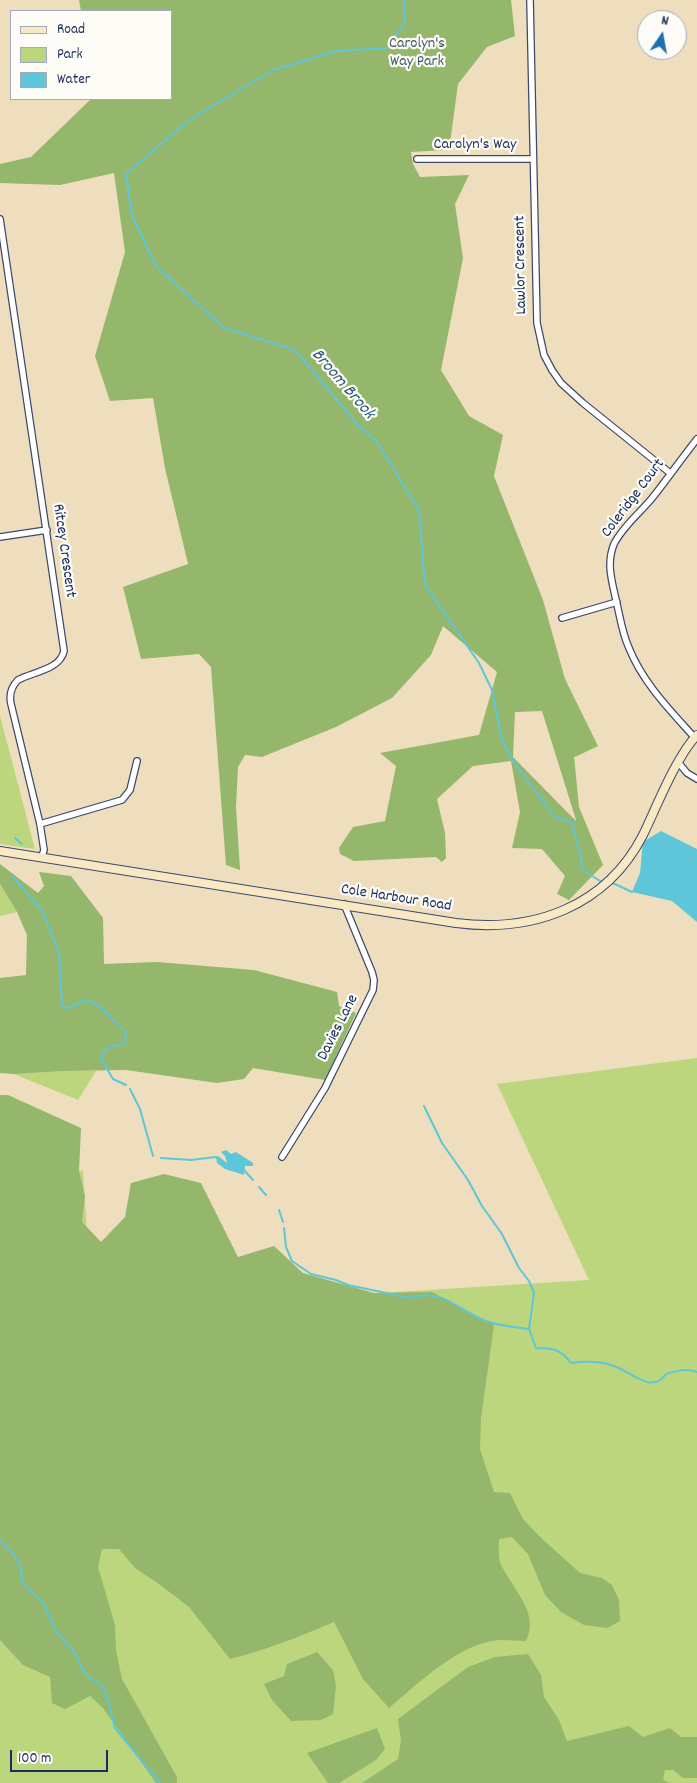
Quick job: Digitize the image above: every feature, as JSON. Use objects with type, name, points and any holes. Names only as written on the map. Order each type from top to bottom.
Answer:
[{"type":"main road","name":"Cole Harbour Road","points":[[0,851],[42,856],[187,881],[456,923],[485,925],[527,922],[560,913],[596,892],[623,866],[642,836],[678,762],[696,736]]},
{"type":"street","name":"Lawlor Crescent","points":[[530,0],[537,323],[540,339],[547,360],[558,379],[569,391],[670,473]]},
{"type":"street","name":"Carolyn's Way","points":[[417,159],[533,159]]},
{"type":"street","name":"Ritcey Crescent","points":[[0,219],[64,652],[54,665],[18,680],[12,687],[10,697],[40,824],[44,850],[42,856]]},
{"type":"street","name":"Coleridge Court","points":[[696,736],[641,672],[625,639],[609,571],[614,544],[620,534],[654,496],[697,439]]},
{"type":"street","points":[[0,537],[47,530]]},
{"type":"street","points":[[562,618],[617,602]]},
{"type":"street","points":[[40,824],[122,800],[130,790],[136,761]]},
{"type":"street","points":[[678,762],[687,773],[697,779]]},
{"type":"street","name":"Davies Lane","points":[[282,1157],[324,1088],[373,990],[372,972],[344,904]]},
{"type":"green space","name":"Carolyn's Way Park","points":[[79,0],[511,0],[515,36],[487,47],[458,84],[450,143],[445,150],[411,152],[413,164],[420,177],[469,175],[455,204],[463,258],[441,370],[469,416],[503,435],[494,476],[543,600],[565,679],[598,746],[574,756],[579,807],[603,865],[569,900],[557,894],[565,876],[542,849],[512,848],[520,812],[511,761],[473,766],[437,799],[445,833],[446,858],[442,862],[436,857],[354,861],[340,854],[339,848],[353,827],[385,821],[396,766],[380,753],[479,735],[497,672],[443,626],[431,655],[392,698],[336,727],[262,757],[245,755],[238,767],[236,807],[240,870],[226,865],[211,667],[199,654],[141,659],[123,587],[188,564],[165,468],[153,398],[110,401],[95,356],[125,252],[114,173],[60,185],[0,183],[0,164],[31,157],[90,100],[172,100],[172,10],[81,10]],"holes":[[[542,711],[576,821],[513,757],[515,712]]]},
{"type":"green space","points":[[0,716],[35,849],[0,844]]},
{"type":"green space","points":[[0,864],[38,893],[44,886],[39,872],[71,876],[103,918],[104,964],[157,962],[254,970],[337,992],[339,1006],[356,1013],[325,1080],[253,1068],[244,1079],[217,1083],[126,1070],[0,1073],[0,978],[26,975],[27,935],[17,912],[0,884]]},
{"type":"green space","points":[[0,884],[17,912],[0,916]]},
{"type":"green space","points":[[697,1058],[697,1783],[0,1783],[0,1198],[83,1170],[92,1311],[589,1280],[497,1084]]},
{"type":"green space","points":[[74,1070],[96,1071],[78,1100],[14,1074]]},
{"type":"green space","points":[[0,1095],[8,1095],[81,1128],[79,1171],[85,1196],[82,1222],[101,1242],[125,1217],[131,1183],[164,1174],[201,1183],[238,1257],[274,1246],[303,1273],[374,1293],[432,1292],[494,1325],[481,1418],[480,1449],[494,1492],[510,1493],[523,1519],[580,1573],[602,1578],[612,1585],[619,1600],[620,1621],[607,1628],[584,1625],[561,1612],[545,1595],[528,1554],[512,1537],[499,1539],[500,1562],[522,1600],[530,1620],[530,1630],[526,1641],[491,1641],[464,1651],[437,1668],[389,1708],[363,1679],[334,1622],[257,1652],[230,1659],[189,1607],[135,1568],[119,1549],[102,1549],[98,1567],[115,1625],[116,1650],[122,1679],[177,1777],[177,1783],[156,1783],[103,1708],[90,1696],[65,1709],[52,1703],[50,1677],[23,1665],[0,1640]]},
{"type":"green space","points":[[317,1652],[333,1670],[336,1686],[333,1714],[321,1720],[291,1721],[272,1700],[264,1684],[284,1676],[287,1664]]},
{"type":"green space","points":[[528,1654],[541,1675],[544,1697],[559,1720],[567,1741],[629,1726],[643,1737],[670,1728],[681,1737],[697,1737],[697,1778],[683,1778],[673,1770],[665,1770],[663,1780],[670,1783],[362,1783],[398,1759],[401,1741],[398,1719],[468,1667],[495,1657]]},
{"type":"green space","points":[[377,1728],[385,1749],[376,1760],[339,1783],[328,1783],[307,1753]]},
{"type":"water","points":[[661,831],[697,849],[697,922],[672,901],[632,892],[640,873],[643,842]]},
{"type":"water","points":[[226,1150],[231,1154],[236,1152],[253,1163],[253,1166],[245,1166],[244,1175],[225,1169],[217,1163],[216,1157],[218,1156],[227,1163],[225,1156],[221,1152]]},
{"type":"waterway","name":"Broom Brook","points":[[405,0],[405,22],[387,48],[336,51],[273,70],[189,120],[126,174],[132,216],[156,266],[223,327],[295,350],[357,424],[377,442],[419,510],[425,585],[479,663],[492,690],[502,740],[515,764],[554,816],[572,823],[581,855],[582,870],[602,882]]},
{"type":"waterway","points":[[15,838],[22,844]]},
{"type":"waterway","points":[[12,876],[42,910],[59,953],[62,1007],[70,1008],[85,1000],[98,1005],[126,1032],[125,1043],[107,1049],[101,1058],[113,1079],[126,1085]]},
{"type":"waterway","name":"Broom Brook","points":[[609,883],[632,892]]},
{"type":"waterway","points":[[130,1089],[140,1109],[153,1156]]},
{"type":"waterway","points":[[424,1106],[442,1143],[468,1180],[482,1206],[502,1234],[519,1268],[529,1281],[534,1293],[529,1329],[536,1348],[556,1350],[571,1363],[593,1362],[609,1364],[648,1382],[660,1380],[666,1374],[677,1371],[689,1370],[697,1372]]},
{"type":"waterway","points":[[161,1158],[191,1160],[216,1157]]},
{"type":"waterway","points":[[244,1170],[253,1180]]},
{"type":"waterway","points":[[259,1187],[266,1195]]},
{"type":"waterway","points":[[279,1210],[283,1222]]},
{"type":"waterway","points":[[284,1228],[286,1247],[292,1261],[311,1274],[348,1285],[410,1298],[422,1295],[441,1298],[486,1321],[529,1329]]},
{"type":"waterway","points":[[0,1540],[19,1562],[21,1579],[28,1589],[42,1601],[57,1632],[77,1656],[82,1669],[90,1678],[102,1686],[115,1728],[160,1783]]}]
